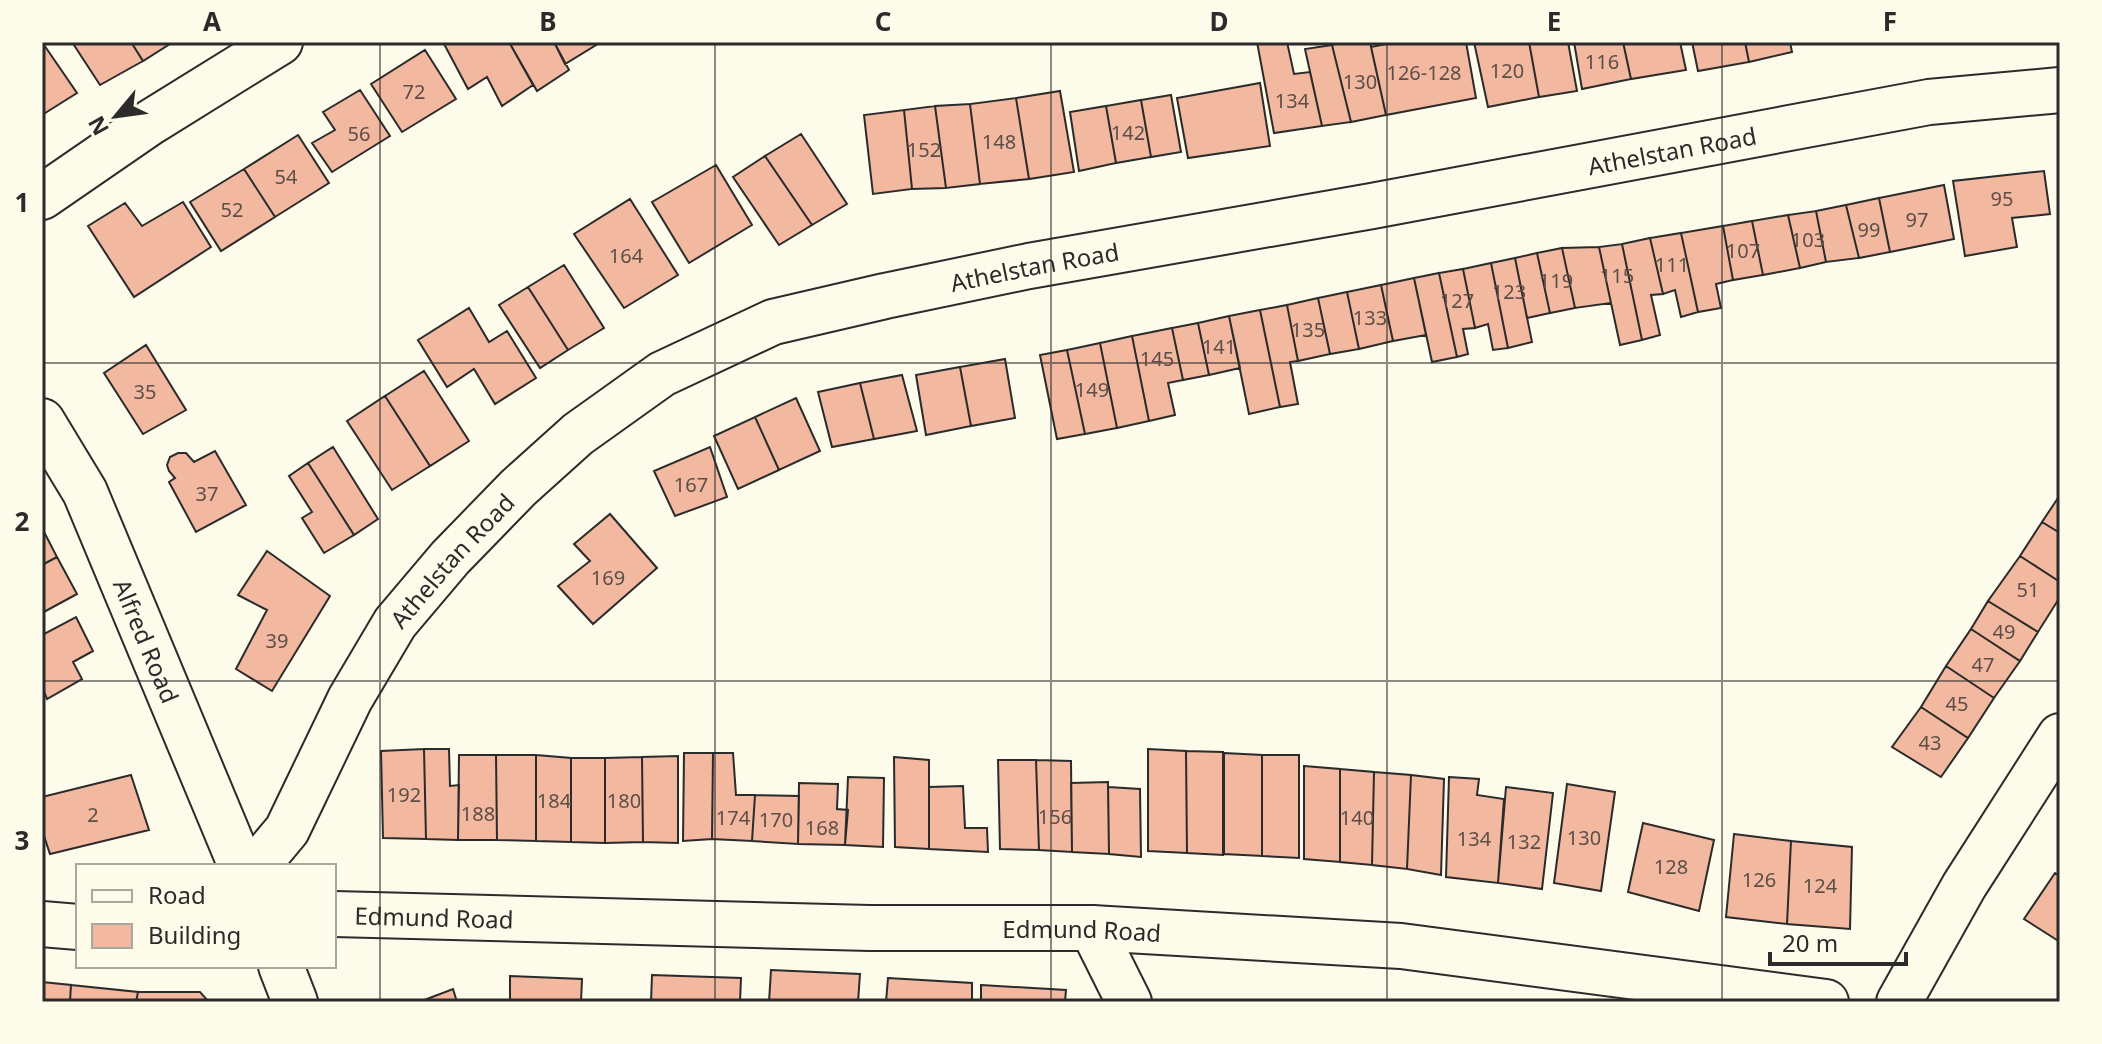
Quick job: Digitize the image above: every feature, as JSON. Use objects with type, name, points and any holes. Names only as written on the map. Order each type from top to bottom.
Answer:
[{"type":"street","points":[[42,197],[151,122],[280,42]]},
{"type":"street","name":"Athelstan Road","points":[[255,864],[287,830],[350,699],[395,623],[450,558],[518,488],[578,434],[662,374],[773,322],[1029,266],[1356,209],[1929,102],[2060,90]]},
{"type":"street","name":"Alfred Road","points":[[42,421],[85,492],[240,864]]},
{"type":"street","points":[[1899,1002],[1964,886],[2060,736]]},
{"type":"street","name":"Edmund Road","points":[[336,914],[870,928],[1092,928],[1401,946],[1826,1002]]},
{"type":"street","points":[[42,924],[76,927]]},
{"type":"street","points":[[1092,928],[1129,1002]]},
{"type":"street","points":[[282,968],[295,1002]]},
{"type":"building","points":[[42,42],[77,93],[42,115]]},
{"type":"building","points":[[72,42],[131,42],[143,61],[100,85]]},
{"type":"building","points":[[131,42],[173,42],[143,61]]},
{"type":"building","points":[[443,42],[509,42],[533,85],[502,106],[487,77],[468,89]]},
{"type":"building","points":[[509,42],[554,42],[569,70],[537,91]]},
{"type":"building","points":[[554,42],[601,42],[565,64]]},
{"type":"building","points":[[1257,42],[1287,42],[1294,74],[1310,72],[1322,126],[1274,133]]},
{"type":"building","points":[[1370,42],[1386,115],[1351,122],[1332,45]]},
{"type":"building","points":[[1396,42],[1466,42],[1476,98],[1386,115],[1371,47]]},
{"type":"building","points":[[1474,42],[1529,42],[1539,97],[1488,107]]},
{"type":"building","points":[[1529,42],[1568,42],[1577,91],[1539,97]]},
{"type":"building","points":[[1574,42],[1623,42],[1631,79],[1582,89]]},
{"type":"building","points":[[1623,42],[1680,42],[1686,70],[1631,79]]},
{"type":"building","points":[[1692,42],[1745,42],[1749,62],[1698,71]]},
{"type":"building","points":[[1745,42],[1790,42],[1792,52],[1749,62]]},
{"type":"building","points":[[1332,45],[1351,122],[1322,126],[1305,49]]},
{"type":"building","points":[[425,50],[456,99],[402,132],[371,84]]},
{"type":"building","points":[[1260,83],[1270,146],[1188,158],[1177,98]]},
{"type":"building","points":[[360,90],[390,136],[332,172],[312,143],[335,130],[323,112]]},
{"type":"building","points":[[1060,91],[1074,172],[1029,179],[1016,98]]},
{"type":"building","points":[[1171,95],[1181,152],[1151,157],[1141,100]]},
{"type":"building","points":[[1016,98],[1029,179],[980,184],[970,104]]},
{"type":"building","points":[[1141,100],[1151,157],[1116,163],[1106,106]]},
{"type":"building","points":[[970,104],[980,184],[946,188],[935,106]]},
{"type":"building","points":[[935,106],[946,188],[912,189],[904,110]]},
{"type":"building","points":[[1106,106],[1116,163],[1079,171],[1070,112]]},
{"type":"building","points":[[904,110],[912,189],[873,194],[864,115]]},
{"type":"building","points":[[801,134],[847,204],[812,225],[765,156]]},
{"type":"building","points":[[298,135],[329,183],[275,217],[244,169]]},
{"type":"building","points":[[765,156],[812,225],[779,245],[733,177]]},
{"type":"building","points":[[716,165],[752,225],[689,263],[652,202]]},
{"type":"building","points":[[244,169],[275,217],[221,251],[190,202]]},
{"type":"building","points":[[2044,171],[2050,214],[2012,218],[2017,247],[1965,256],[1953,181]]},
{"type":"building","points":[[1944,185],[1954,239],[1890,252],[1879,198]]},
{"type":"building","points":[[1879,198],[1890,252],[1859,258],[1846,205]]},
{"type":"building","points":[[630,199],[678,275],[624,308],[574,234]]},
{"type":"building","points":[[183,202],[211,247],[134,297],[88,226],[125,203],[142,226]]},
{"type":"building","points":[[1846,205],[1859,258],[1826,262],[1816,211]]},
{"type":"building","points":[[1816,211],[1826,262],[1800,268],[1788,215]]},
{"type":"building","points":[[1788,215],[1800,268],[1763,275],[1752,221]]},
{"type":"building","points":[[1752,221],[1763,275],[1733,280],[1723,226]]},
{"type":"building","points":[[1723,226],[1733,280],[1716,284],[1721,308],[1698,312],[1681,233]]},
{"type":"building","points":[[1681,233],[1698,312],[1681,317],[1675,290],[1663,294],[1650,238]]},
{"type":"building","points":[[1650,238],[1663,294],[1651,295],[1660,335],[1642,340],[1622,244]]},
{"type":"building","points":[[1622,244],[1642,340],[1620,345],[1599,247]]},
{"type":"building","points":[[1599,247],[1611,303],[1575,308],[1562,248]]},
{"type":"building","points":[[1562,248],[1575,308],[1550,313],[1537,253]]},
{"type":"building","points":[[1537,253],[1550,313],[1527,318],[1515,258]]},
{"type":"building","points":[[1515,258],[1532,342],[1508,348],[1491,263]]},
{"type":"building","points":[[1491,263],[1508,348],[1493,350],[1488,324],[1475,328],[1463,269]]},
{"type":"building","points":[[564,265],[604,328],[568,350],[528,287]]},
{"type":"building","points":[[1463,269],[1475,328],[1463,329],[1468,354],[1457,357],[1439,273]]},
{"type":"building","points":[[1439,273],[1457,357],[1432,362],[1414,278]]},
{"type":"building","points":[[1414,278],[1426,335],[1393,341],[1381,285]]},
{"type":"building","points":[[1381,285],[1393,341],[1359,349],[1347,292]]},
{"type":"building","points":[[528,287],[568,350],[540,368],[499,305]]},
{"type":"building","points":[[1347,292],[1359,349],[1330,354],[1318,298]]},
{"type":"building","points":[[1318,298],[1330,354],[1298,361],[1287,305]]},
{"type":"building","points":[[1287,305],[1298,361],[1290,362],[1298,404],[1280,407],[1260,310]]},
{"type":"building","points":[[469,308],[489,342],[507,331],[536,378],[495,404],[474,369],[447,387],[418,340]]},
{"type":"building","points":[[1260,310],[1280,407],[1249,414],[1229,316]]},
{"type":"building","points":[[1229,316],[1240,368],[1209,375],[1198,323]]},
{"type":"building","points":[[1198,323],[1209,375],[1183,380],[1172,328]]},
{"type":"building","points":[[1172,328],[1183,380],[1168,383],[1175,415],[1149,421],[1132,336]]},
{"type":"building","points":[[1132,336],[1149,421],[1117,428],[1100,343]]},
{"type":"building","points":[[1100,343],[1117,428],[1085,434],[1067,350]]},
{"type":"building","points":[[146,345],[186,410],[143,434],[104,373]]},
{"type":"building","points":[[1067,350],[1085,434],[1057,439],[1040,355]]},
{"type":"building","points":[[1005,359],[1015,418],[971,426],[960,367]]},
{"type":"building","points":[[960,367],[971,426],[926,435],[916,375]]},
{"type":"building","points":[[424,371],[469,441],[430,466],[385,396]]},
{"type":"building","points":[[902,375],[917,431],[874,439],[860,383]]},
{"type":"building","points":[[860,383],[874,439],[832,447],[818,392]]},
{"type":"building","points":[[385,396],[430,466],[392,490],[347,421]]},
{"type":"building","points":[[796,398],[820,451],[779,470],[755,417]]},
{"type":"building","points":[[755,417],[779,470],[738,489],[714,436]]},
{"type":"building","points":[[333,447],[378,519],[354,535],[308,463]]},
{"type":"building","points":[[710,447],[727,497],[675,516],[654,471]]},
{"type":"building","points":[[215,451],[246,505],[196,532],[169,482],[175,478],[167,465],[170,457],[178,453],[186,453],[194,462]]},
{"type":"building","points":[[308,463],[354,535],[324,553],[302,518],[312,512],[289,476]]},
{"type":"building","points":[[2060,495],[2060,533],[2042,522]]},
{"type":"building","points":[[610,514],[657,568],[593,624],[558,586],[590,561],[574,544]]},
{"type":"building","points":[[2042,522],[2060,533],[2060,582],[2020,556]]},
{"type":"building","points":[[42,528],[57,557],[42,565]]},
{"type":"building","points":[[267,551],[330,596],[272,691],[236,669],[267,610],[238,595]]},
{"type":"building","points":[[2020,556],[2060,582],[2060,597],[2038,632],[1988,601]]},
{"type":"building","points":[[57,557],[77,594],[42,613],[42,565]]},
{"type":"building","points":[[1988,601],[2038,632],[2020,661],[1971,629]]},
{"type":"building","points":[[76,617],[93,651],[73,662],[82,679],[47,699],[42,686],[42,635]]},
{"type":"building","points":[[1971,629],[2020,661],[1994,698],[1946,666]]},
{"type":"building","points":[[1946,666],[1994,698],[1968,738],[1921,707]]},
{"type":"building","points":[[1921,707],[1968,738],[1941,777],[1892,747]]},
{"type":"building","points":[[424,749],[426,839],[383,838],[381,751]]},
{"type":"building","points":[[424,749],[449,749],[450,786],[459,785],[458,840],[426,839]]},
{"type":"building","points":[[1148,749],[1186,751],[1187,853],[1148,851]]},
{"type":"building","points":[[1186,751],[1223,752],[1223,855],[1187,853]]},
{"type":"building","points":[[684,753],[713,753],[712,839],[683,841]]},
{"type":"building","points":[[713,753],[733,753],[736,795],[755,795],[752,841],[712,839]]},
{"type":"building","points":[[1224,753],[1262,755],[1262,856],[1224,854]]},
{"type":"building","points":[[459,755],[496,755],[497,840],[458,840]]},
{"type":"building","points":[[496,755],[536,755],[536,841],[497,840]]},
{"type":"building","points":[[536,755],[571,758],[571,842],[536,841]]},
{"type":"building","points":[[1262,755],[1299,755],[1299,858],[1262,856]]},
{"type":"building","points":[[678,756],[678,843],[643,842],[642,757]]},
{"type":"building","points":[[642,757],[643,842],[605,843],[605,758]]},
{"type":"building","points":[[894,757],[929,760],[929,849],[895,847]]},
{"type":"building","points":[[571,758],[605,758],[605,843],[571,842]]},
{"type":"building","points":[[998,760],[1036,760],[1039,850],[1000,849]]},
{"type":"building","points":[[1036,760],[1071,761],[1072,852],[1039,850]]},
{"type":"building","points":[[1304,766],[1340,769],[1340,862],[1304,859]]},
{"type":"building","points":[[1340,769],[1374,772],[1372,865],[1340,862]]},
{"type":"building","points":[[1374,772],[1411,775],[1407,869],[1372,865]]},
{"type":"building","points":[[131,775],[149,830],[50,854],[42,830],[42,797]]},
{"type":"building","points":[[1411,775],[1444,779],[1441,875],[1407,869]]},
{"type":"building","points":[[848,777],[884,778],[883,847],[845,845]]},
{"type":"building","points":[[1449,777],[1479,779],[1477,795],[1504,799],[1498,883],[1446,877]]},
{"type":"building","points":[[1108,782],[1109,854],[1072,852],[1071,783]]},
{"type":"building","points":[[799,783],[838,784],[837,809],[848,810],[845,845],[798,844]]},
{"type":"building","points":[[1567,784],[1615,792],[1601,891],[1554,883]]},
{"type":"building","points":[[963,786],[965,828],[987,828],[988,852],[929,849],[929,787]]},
{"type":"building","points":[[1108,787],[1140,789],[1141,857],[1109,854]]},
{"type":"building","points":[[1506,787],[1553,793],[1542,889],[1498,883]]},
{"type":"building","points":[[755,795],[799,796],[798,844],[752,841]]},
{"type":"building","points":[[1643,823],[1714,840],[1699,911],[1628,892]]},
{"type":"building","points":[[1734,834],[1791,841],[1787,924],[1726,917]]},
{"type":"building","points":[[1791,841],[1852,847],[1850,929],[1787,924]]},
{"type":"building","points":[[2055,873],[2060,876],[2060,942],[2024,919]]},
{"type":"building","points":[[771,970],[860,974],[858,1002],[769,1002]]},
{"type":"building","points":[[652,975],[741,978],[740,1002],[651,1002]]},
{"type":"building","points":[[510,976],[582,979],[581,1002],[510,1002]]},
{"type":"building","points":[[888,978],[972,983],[972,1002],[886,1002]]},
{"type":"building","points":[[42,982],[71,985],[70,1002],[42,1002]]},
{"type":"building","points":[[71,985],[138,992],[136,1002],[70,1002]]},
{"type":"building","points":[[981,985],[1066,990],[1065,1002],[981,1002]]},
{"type":"building","points":[[453,989],[457,1002],[419,1002]]},
{"type":"building","points":[[138,992],[200,992],[209,1002],[136,1002]]}]
